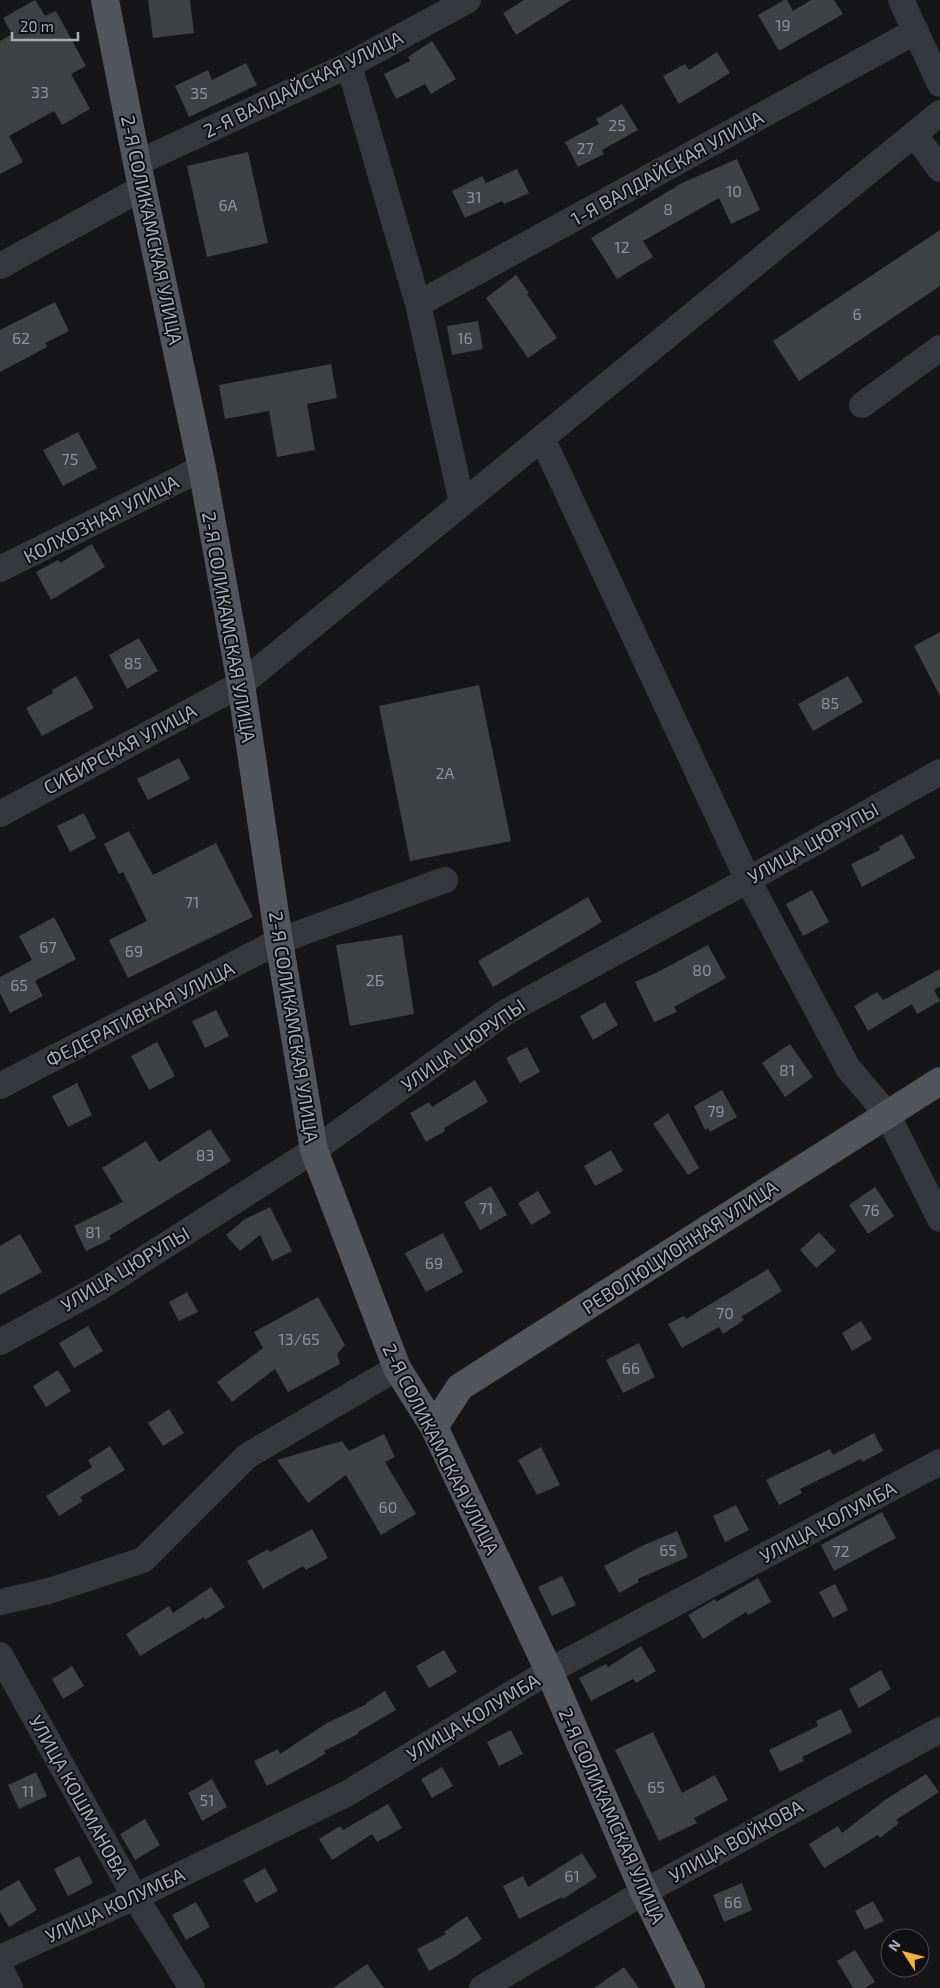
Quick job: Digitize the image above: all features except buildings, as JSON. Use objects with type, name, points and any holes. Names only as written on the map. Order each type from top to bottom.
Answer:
[{"type":"main road","name":"2-Я СОЛИКАМСКАЯ УЛИЦА","points":[[106,0],[139,175],[202,468],[241,684],[279,941],[314,1150],[397,1368],[434,1427],[549,1671],[644,1892],[691,1988]]},
{"type":"main road","name":"РЕВОЛЮЦИОННАЯ УЛИЦА","points":[[434,1427],[460,1387],[940,1081]]},
{"type":"street","name":"2-Я ВАЛДАЙСКАЯ УЛИЦА","points":[[0,266],[139,175],[349,65],[468,0]]},
{"type":"street","points":[[901,0],[940,84]]},
{"type":"street","name":"1-Я ВАЛДАЙСКАЯ УЛИЦА","points":[[418,304],[916,32]]},
{"type":"street","points":[[349,65],[418,304],[462,504]]},
{"type":"street","name":"СИБИРСКАЯ УЛИЦА","points":[[0,814],[241,684],[940,113]]},
{"type":"street","points":[[914,134],[940,170]]},
{"type":"street","points":[[862,405],[940,348]]},
{"type":"street","points":[[542,438],[748,880],[848,1068],[887,1114],[940,1219]]},
{"type":"street","name":"КОЛХОЗНАЯ УЛИЦА","points":[[0,570],[202,468]]},
{"type":"street","name":"УЛИЦА ЦЮРУПЫ","points":[[0,1342],[99,1288],[314,1150],[506,1012],[748,880],[940,772]]},
{"type":"street","name":"ФЕДЕРАТИВНАЯ УЛИЦА","points":[[0,1086],[279,941],[445,880]]},
{"type":"street","points":[[0,1602],[49,1591],[143,1560],[247,1456],[397,1368]]},
{"type":"street","name":"УЛИЦА КОЛУМБА","points":[[0,1958],[135,1898],[348,1793],[549,1671],[940,1462]]},
{"type":"street","name":"УЛИЦА КОШМАНОВА","points":[[0,1655],[135,1898],[192,1988]]},
{"type":"street","name":"УЛИЦА ВОЙКОВА","points":[[482,1988],[644,1892],[940,1730]]},
{"type":"street","points":[[0,1967],[10,1988]]}]
